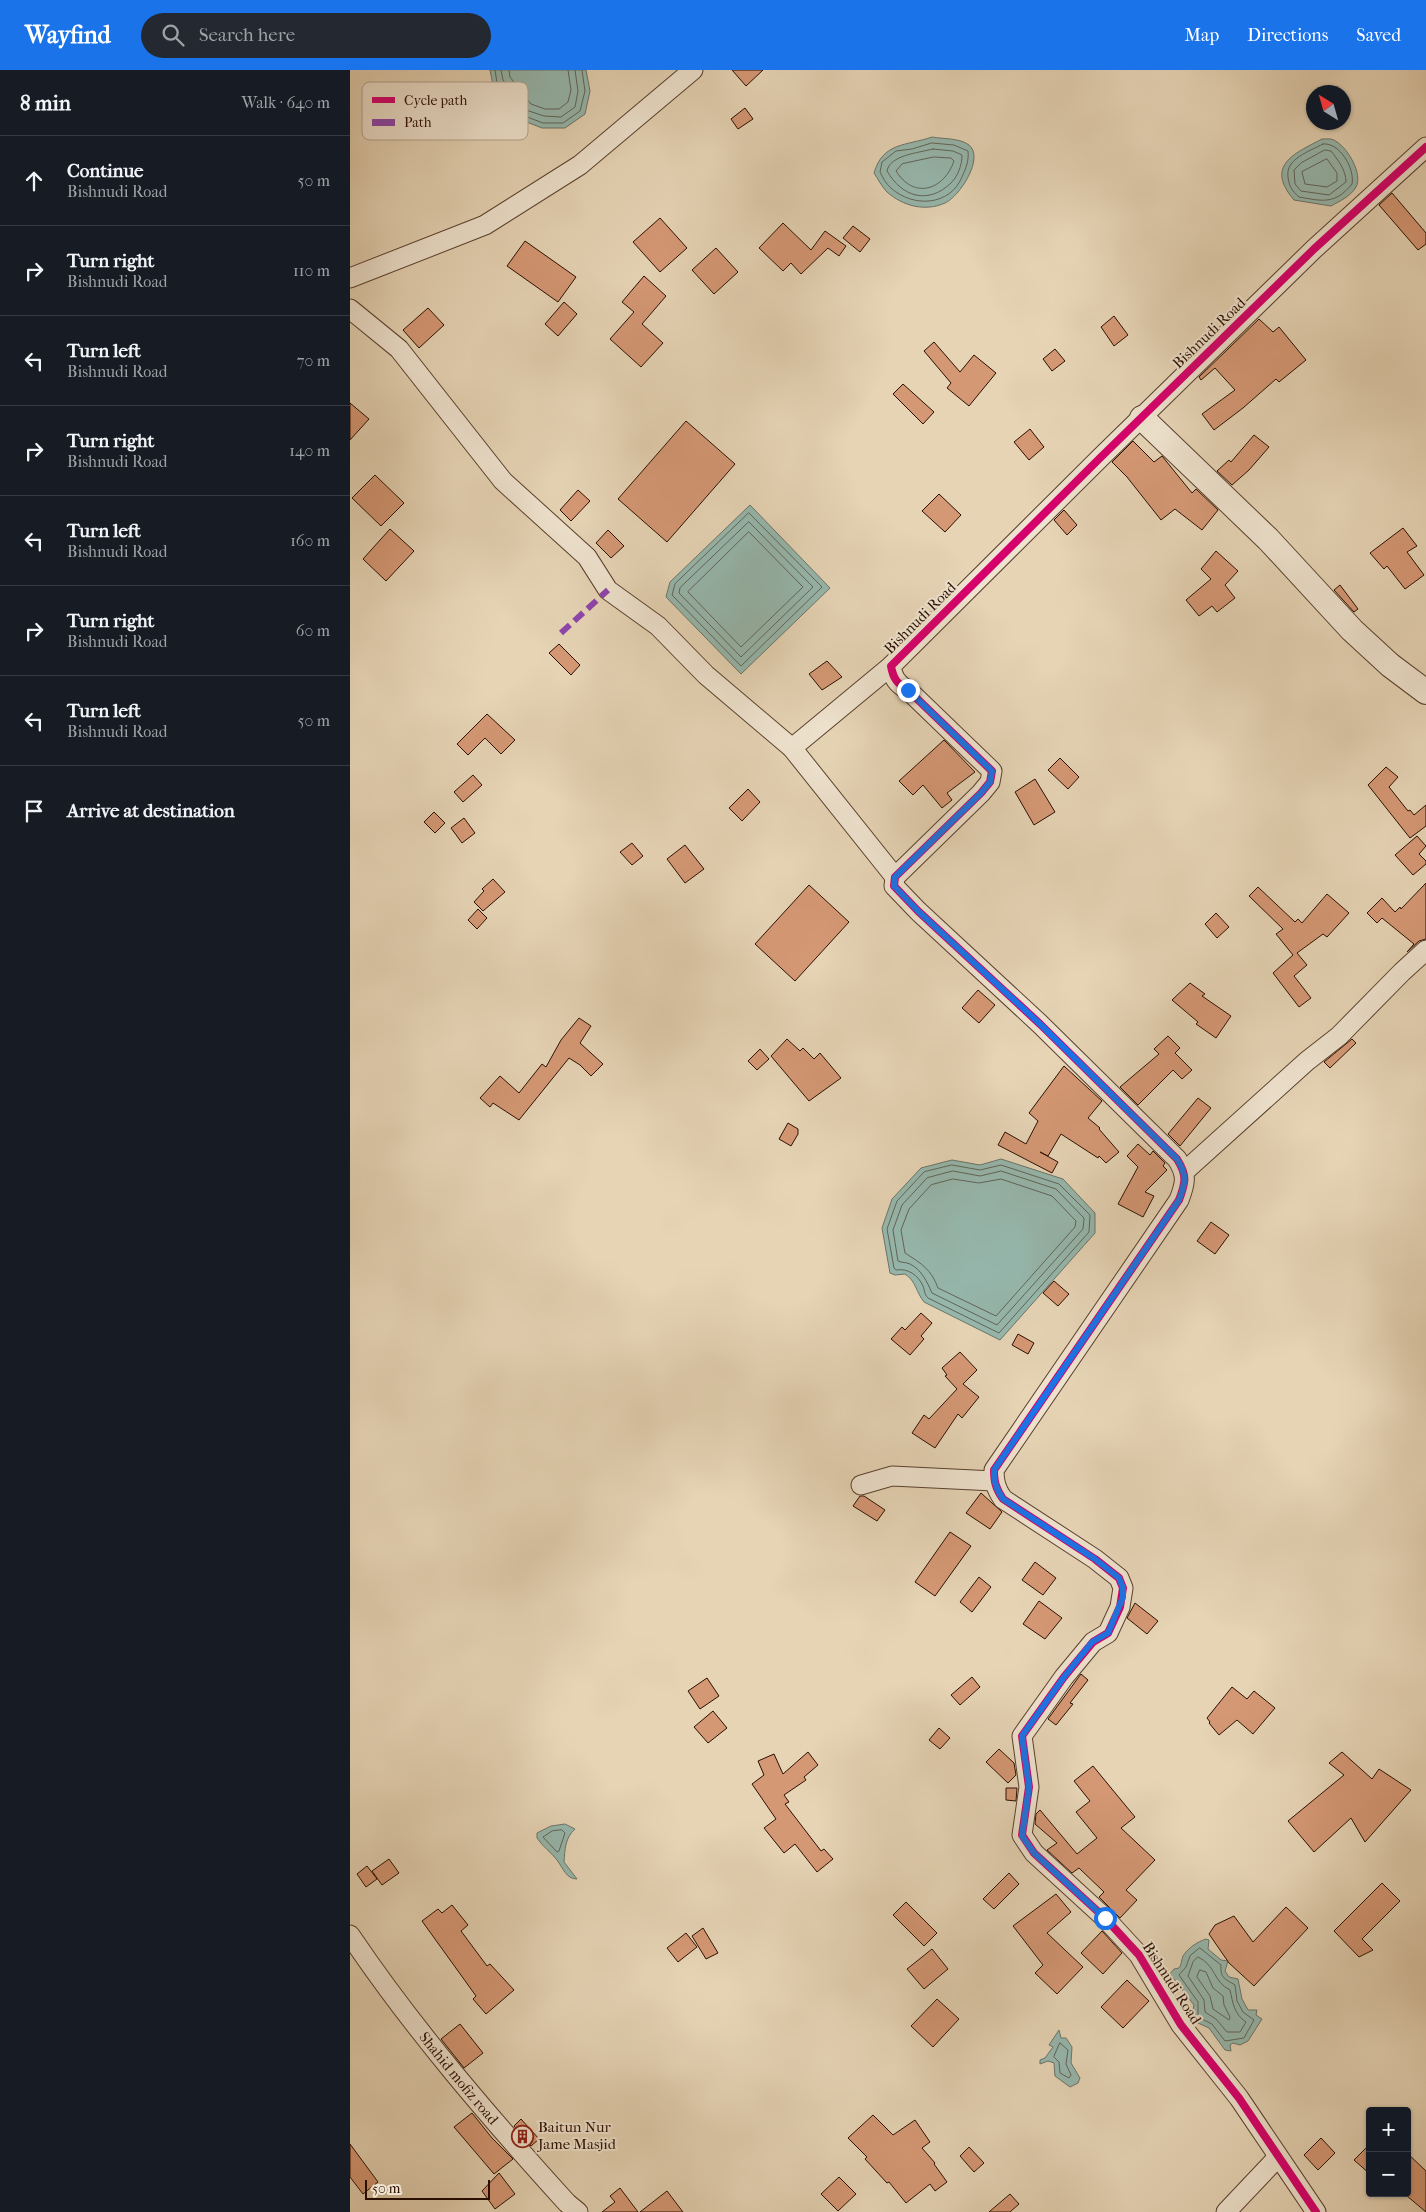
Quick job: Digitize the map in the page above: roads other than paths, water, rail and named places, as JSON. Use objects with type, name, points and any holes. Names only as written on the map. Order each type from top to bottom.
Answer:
[{"type":"street","points":[[350,278],[485,225],[580,165],[693,70]]},
{"type":"street","name":"Bishnudi Road","points":[[895,877],[981,793],[990,782],[992,771],[908,690],[900,686],[892,676],[891,666],[1314,249],[1426,147]]},
{"type":"street","points":[[350,309],[399,349],[502,481],[587,557],[608,590],[658,626],[706,675],[792,748],[895,877],[894,886],[901,894],[1047,1031],[1177,1159],[1185,1171],[1185,1179],[1179,1200],[994,1470],[994,1480],[892,1476],[861,1485]]},
{"type":"street","points":[[1142,418],[1268,539],[1352,630],[1390,664],[1426,692]]},
{"type":"street","points":[[792,748],[891,666]]},
{"type":"street","points":[[1185,1171],[1306,1061],[1339,1036],[1426,950]]},
{"type":"street","name":"Bishnudi Road","points":[[994,1480],[997,1491],[1003,1499],[1095,1559],[1119,1578],[1123,1588],[1122,1602],[1108,1633],[1092,1642],[1064,1677],[1022,1736],[1029,1787],[1022,1836],[1034,1853],[1105,1918],[1139,1955],[1181,2025],[1239,2098],[1316,2212]]},
{"type":"street","name":"Shahid mofiz road","points":[[350,1935],[448,2066],[498,2126],[567,2203],[578,2212]]},
{"type":"street","points":[[1226,2212],[1278,2157]]},
{"type":"water","points":[[490,70],[586,70],[590,91],[585,114],[565,128],[542,128],[528,123],[528,82],[492,82]]},
{"type":"water","points":[[932,137],[965,143],[973,151],[972,167],[963,185],[951,199],[937,206],[914,206],[893,197],[887,192],[874,173],[878,163],[889,150]]},
{"type":"water","points":[[1322,139],[1333,140],[1346,150],[1358,175],[1358,182],[1354,190],[1331,206],[1294,200],[1282,178],[1282,170],[1286,162],[1301,150]]},
{"type":"water","points":[[750,505],[830,588],[741,674],[666,597],[670,582]]},
{"type":"water","points":[[1001,1159],[1063,1179],[1095,1213],[1095,1233],[1000,1340],[924,1302],[909,1277],[905,1274],[895,1275],[890,1273],[882,1228],[892,1199],[921,1168],[952,1160],[980,1165]]},
{"type":"water","points":[[565,1824],[575,1829],[567,1840],[564,1862],[577,1879],[567,1875],[555,1857],[537,1838],[537,1833],[551,1826]]},
{"type":"water","points":[[1206,1939],[1209,1940],[1208,1949],[1221,1960],[1228,1961],[1225,1971],[1229,1977],[1238,1979],[1242,1999],[1248,2010],[1257,2010],[1256,2015],[1262,2019],[1248,2041],[1240,2045],[1233,2043],[1230,2045],[1231,2051],[1225,2050],[1209,2028],[1198,2023],[1192,2015],[1194,2005],[1170,1974],[1174,1969],[1179,1968],[1187,1950]]},
{"type":"water","points":[[1059,2030],[1061,2038],[1066,2038],[1072,2047],[1071,2063],[1080,2078],[1078,2083],[1070,2087],[1055,2076],[1054,2063],[1048,2061],[1040,2064],[1040,2060],[1045,2058],[1053,2047],[1049,2045]]},
{"type":"place","name":"Baitun Nur Jame Masjid","points":[[522,2136]]}]
